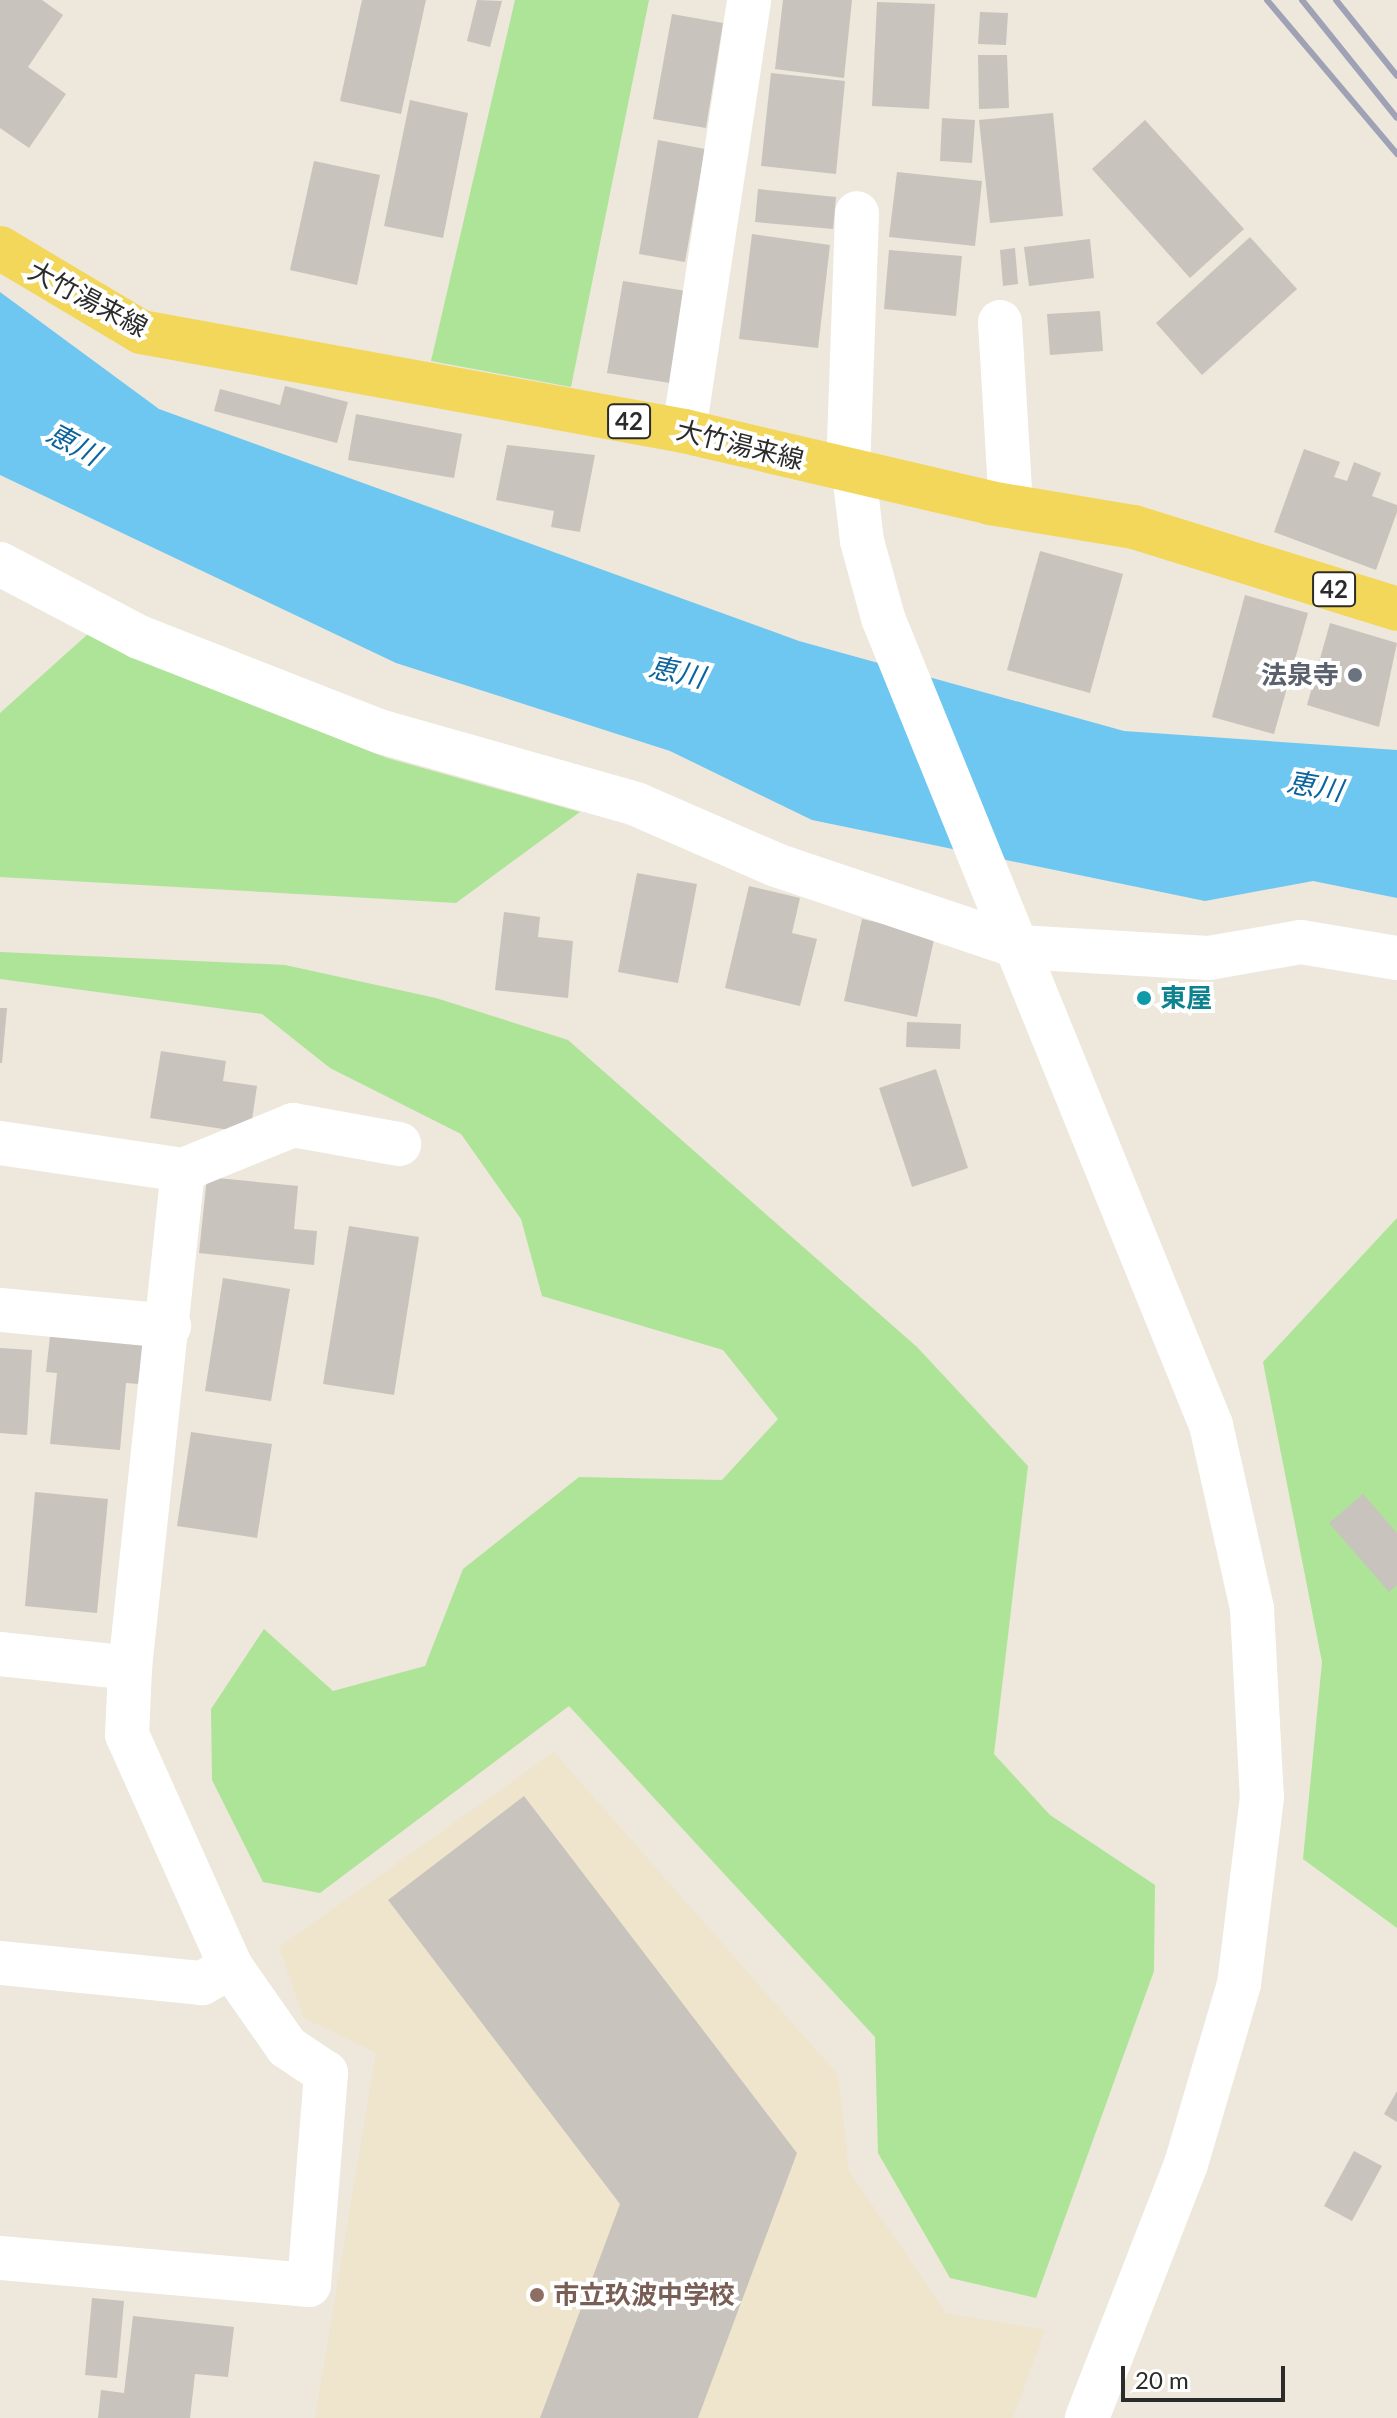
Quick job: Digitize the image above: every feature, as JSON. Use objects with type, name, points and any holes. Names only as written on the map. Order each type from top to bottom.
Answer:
[{"type":"main road","name":"大竹湯来線","points":[[0,248],[141,332],[684,431],[1011,507],[1134,527],[1397,609]]},
{"type":"street","points":[[684,431],[749,0]]},
{"type":"street","points":[[857,213],[851,472],[862,541],[883,618],[1211,1425],[1236,1516],[1261,1703],[1255,1891],[1239,1984],[1186,2164],[1087,2418]]},
{"type":"street","points":[[1000,322],[1011,507]]},
{"type":"street","points":[[0,564],[139,637],[382,732],[636,804],[776,865],[1019,947],[1209,958],[1301,942],[1397,958]]},
{"type":"street","points":[[0,1143],[183,1170],[293,1125],[399,1144]]},
{"type":"street","points":[[0,2258],[309,2285],[326,2073],[287,2047],[231,1967],[127,1735],[130,1668],[169,1326],[183,1170]]},
{"type":"street","points":[[0,1310],[169,1326]]},
{"type":"street","points":[[0,1654],[130,1668]]},
{"type":"street","points":[[0,1963],[202,1983],[231,1967]]},
{"type":"shaded area","points":[[554,1752],[838,2075],[849,2171],[946,2313],[1045,2330],[1013,2418],[315,2418],[376,2053],[304,2018],[279,1947]]},
{"type":"green space","points":[[515,0],[649,0],[571,387],[431,361]]},
{"type":"green space","points":[[89,633],[149,664],[387,758],[580,812],[456,903],[0,877],[0,713]]},
{"type":"green space","points":[[0,952],[285,965],[436,998],[568,1040],[917,1347],[1028,1466],[994,1754],[1050,1815],[1155,1885],[1154,1971],[1036,2298],[950,2278],[878,2153],[875,2037],[569,1706],[320,1893],[263,1882],[212,1780],[211,1709],[264,1629],[333,1691],[425,1666],[463,1569],[579,1477],[722,1480],[778,1419],[723,1350],[542,1296],[521,1219],[461,1134],[330,1068],[262,1014],[0,979]]},
{"type":"green space","points":[[1397,1218],[1397,1928],[1303,1859],[1322,1662],[1263,1362]]},
{"type":"water","name":"恵川","points":[[0,292],[159,409],[799,641],[1124,731],[1397,750],[1397,898],[1313,881],[1205,901],[812,820],[670,751],[396,663],[0,475]]},
{"type":"building","points":[[0,0],[42,0],[63,15],[28,67],[66,94],[29,148],[0,128]]},
{"type":"building","points":[[362,0],[426,0],[401,114],[340,101]]},
{"type":"building","points":[[477,0],[502,1],[490,47],[467,41]]},
{"type":"building","points":[[783,0],[852,0],[844,78],[775,69]]},
{"type":"building","points":[[877,2],[935,4],[929,109],[872,106]]},
{"type":"building","points":[[980,12],[1008,13],[1006,45],[978,44]]},
{"type":"building","points":[[672,14],[723,23],[706,128],[653,119]]},
{"type":"building","points":[[978,55],[1007,55],[1009,108],[979,109]]},
{"type":"building","points":[[771,73],[845,81],[836,174],[761,166]]},
{"type":"building","points":[[410,100],[468,113],[443,238],[384,226]]},
{"type":"building","points":[[1053,113],[1063,216],[990,223],[979,120]]},
{"type":"building","points":[[942,118],[975,120],[972,163],[940,161]]},
{"type":"building","points":[[1145,120],[1244,229],[1190,278],[1092,169]]},
{"type":"building","points":[[658,140],[705,149],[685,262],[639,254]]},
{"type":"building","points":[[314,161],[380,175],[357,285],[290,270]]},
{"type":"building","points":[[897,172],[982,181],[975,246],[889,237]]},
{"type":"building","points":[[758,189],[836,197],[833,229],[755,222]]},
{"type":"building","points":[[752,234],[830,245],[818,348],[739,339]]},
{"type":"building","points":[[1250,237],[1297,289],[1202,375],[1156,323]]},
{"type":"building","points":[[1090,239],[1094,278],[1029,286],[1024,247]]},
{"type":"building","points":[[1015,248],[1018,284],[1003,286],[1000,250]]},
{"type":"building","points":[[889,250],[962,256],[956,316],[884,309]]},
{"type":"building","points":[[623,281],[686,291],[670,383],[607,373]]},
{"type":"building","points":[[1100,311],[1103,351],[1050,355],[1047,314]]},
{"type":"building","points":[[285,386],[348,402],[337,443],[214,411],[220,389],[280,405]]},
{"type":"building","points":[[356,414],[462,434],[454,478],[348,460]]},
{"type":"building","points":[[507,445],[595,455],[580,532],[551,527],[554,511],[496,500]]},
{"type":"building","points":[[1304,449],[1340,462],[1334,477],[1347,481],[1354,462],[1381,473],[1372,496],[1397,505],[1397,512],[1376,570],[1274,532]]},
{"type":"building","points":[[1040,551],[1123,574],[1090,693],[1007,670]]},
{"type":"building","points":[[1245,595],[1308,613],[1274,734],[1212,717]]},
{"type":"building","points":[[1330,623],[1397,643],[1379,727],[1307,705]]},
{"type":"building","points":[[637,873],[697,884],[678,983],[618,972]]},
{"type":"building","points":[[749,886],[800,898],[792,933],[817,939],[800,1006],[725,988]]},
{"type":"building","points":[[504,912],[540,917],[538,937],[573,941],[568,998],[495,990]]},
{"type":"building","points":[[862,919],[935,935],[917,1017],[844,1001]]},
{"type":"building","name":"東屋","points":[[1137,990],[1153,991],[1152,1006],[1135,1006]]},
{"type":"building","points":[[0,1008],[7,1008],[2,1063],[0,1063]]},
{"type":"building","points":[[907,1022],[961,1024],[960,1049],[906,1047]]},
{"type":"building","points":[[161,1051],[226,1061],[223,1081],[257,1086],[250,1133],[150,1118]]},
{"type":"building","points":[[936,1069],[968,1168],[912,1187],[879,1088]]},
{"type":"building","points":[[207,1177],[298,1186],[294,1229],[317,1231],[314,1265],[199,1253]]},
{"type":"building","points":[[349,1226],[419,1237],[394,1395],[323,1384]]},
{"type":"building","points":[[223,1278],[290,1289],[271,1401],[205,1391]]},
{"type":"building","points":[[50,1336],[143,1345],[139,1384],[126,1383],[120,1450],[50,1444],[57,1373],[46,1372]]},
{"type":"building","points":[[0,1348],[32,1350],[27,1435],[0,1433]]},
{"type":"building","points":[[191,1432],[272,1444],[257,1538],[177,1526]]},
{"type":"building","points":[[35,1492],[108,1499],[97,1613],[25,1606]]},
{"type":"building","points":[[1363,1494],[1397,1533],[1397,1585],[1389,1592],[1329,1523]]},
{"type":"building","points":[[524,1796],[797,2153],[698,2418],[540,2418],[620,2204],[388,1900]]},
{"type":"building","points":[[1397,2091],[1397,2122],[1384,2114]]},
{"type":"building","points":[[1354,2151],[1382,2166],[1352,2221],[1324,2206]]},
{"type":"building","points":[[92,2298],[124,2301],[117,2378],[85,2375]]},
{"type":"building","points":[[133,2316],[234,2327],[228,2377],[195,2374],[190,2418],[98,2418],[101,2390],[124,2393]]},
{"type":"railway","points":[[1267,0],[1397,154]]},
{"type":"railway","points":[[1302,0],[1397,118]]},
{"type":"railway","points":[[1336,0],[1397,76]]},
{"type":"place","name":"法泉寺","points":[[1355,675]]},
{"type":"place","name":"東屋","points":[[1144,998]]},
{"type":"place","name":"市立玖波中学校","points":[[537,2295]]}]
